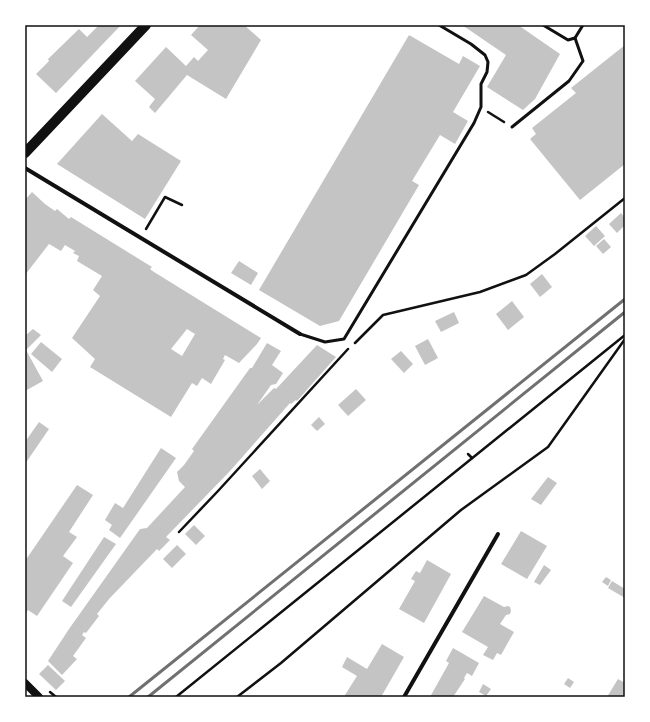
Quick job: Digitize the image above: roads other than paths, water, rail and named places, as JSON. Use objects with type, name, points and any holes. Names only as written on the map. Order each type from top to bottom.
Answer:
[{"type":"main road","points":[[25,153],[146,25]]},
{"type":"main road","points":[[25,683],[39,697]]},
{"type":"street","points":[[25,168],[300,334]]},
{"type":"street","points":[[404,697],[498,534]]},
{"type":"lane","points":[[300,334],[325,342],[344,339],[474,123],[481,107],[481,84],[487,72],[488,62],[485,55],[471,44],[439,25]]},
{"type":"lane","points":[[543,25],[568,40],[575,38],[583,25]]},
{"type":"lane","points":[[512,127],[570,81],[583,60],[575,38]]},
{"type":"railway","points":[[129,697],[625,299]]},
{"type":"railway","points":[[148,697],[625,312]]}]
